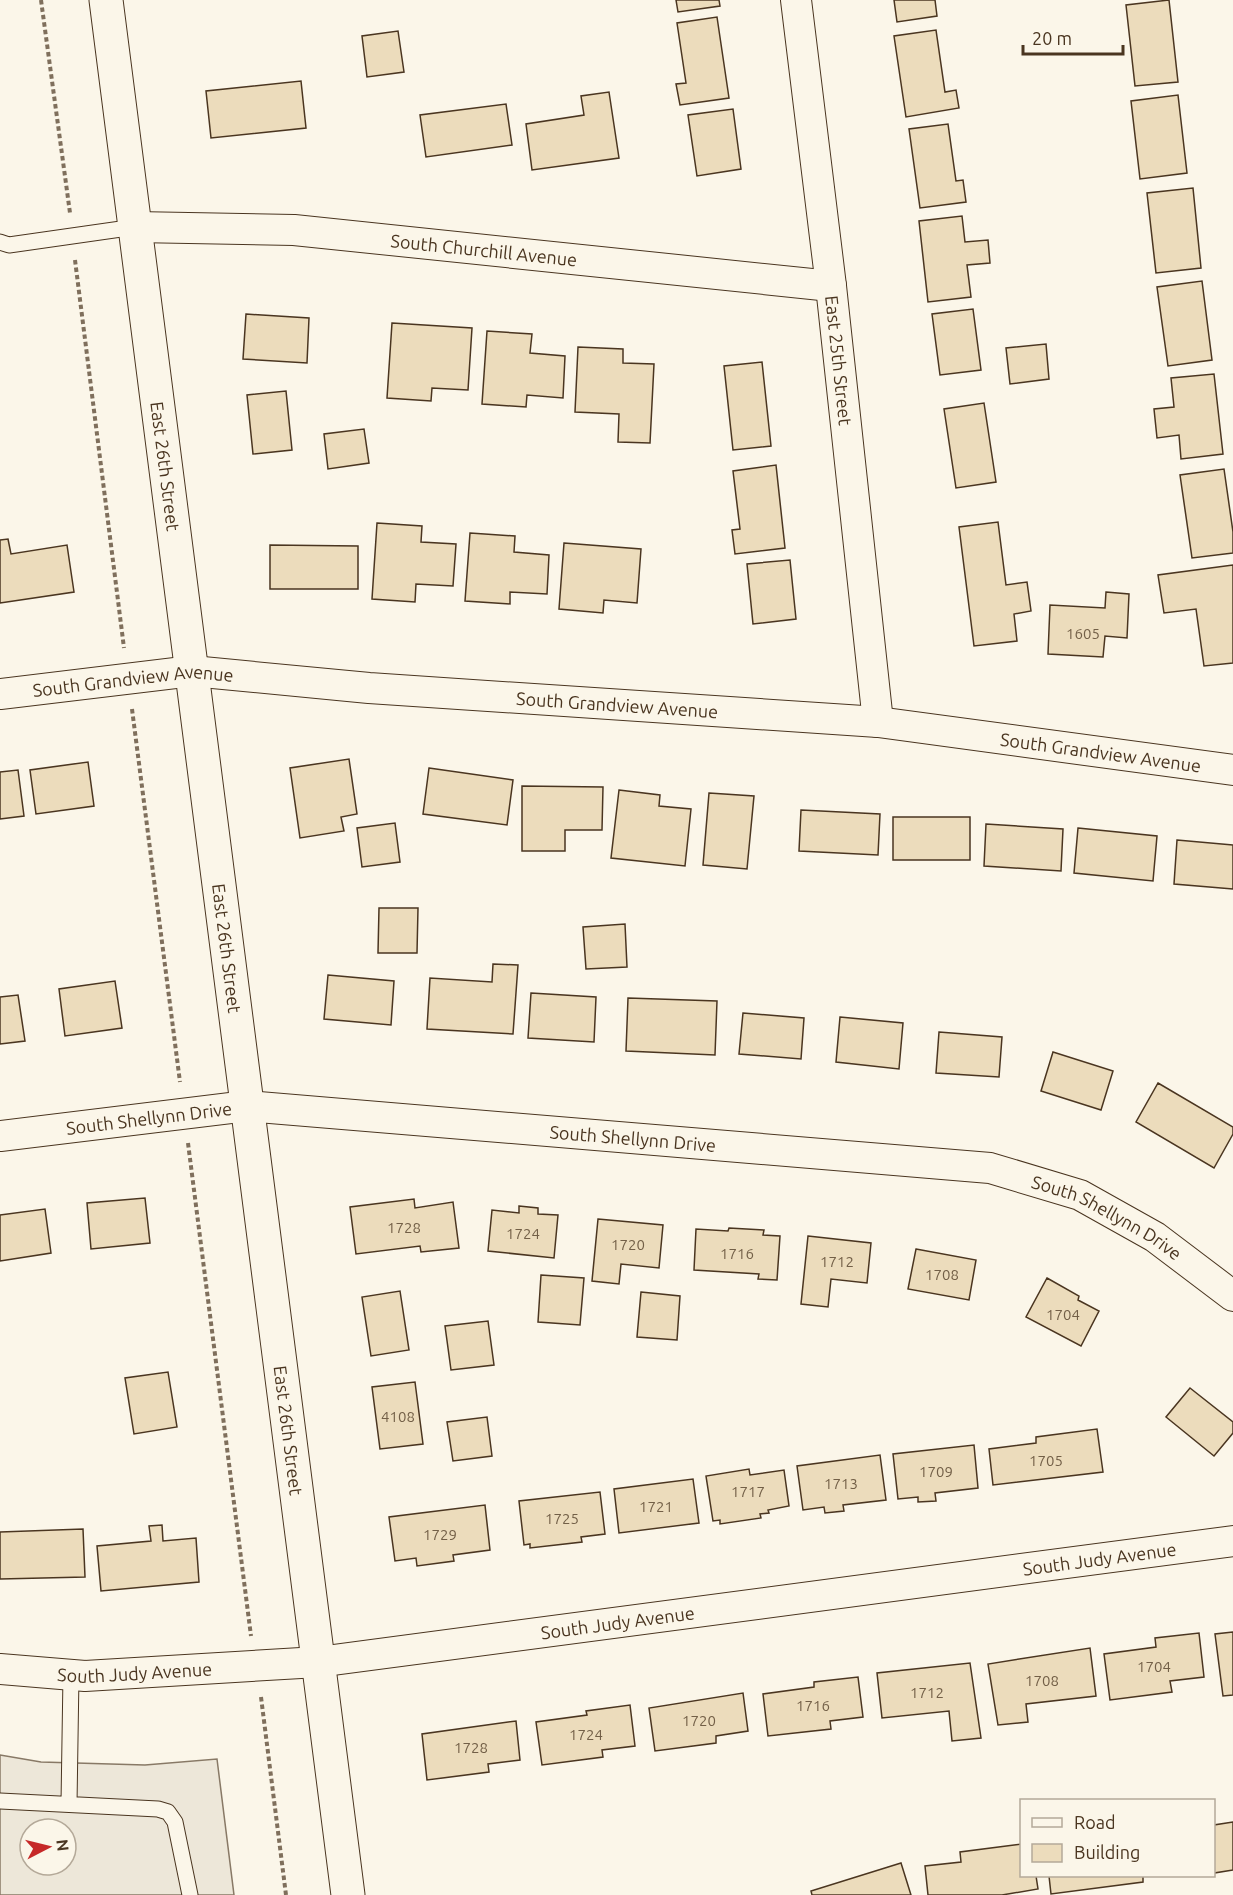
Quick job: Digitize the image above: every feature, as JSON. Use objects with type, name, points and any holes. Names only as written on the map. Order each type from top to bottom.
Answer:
[{"type":"main road","name":"East 26th Street","points":[[106,0],[348,1895]]},
{"type":"street","name":"East 25th Street","points":[[796,0],[831,286],[878,722]]},
{"type":"street","name":"South Churchill Avenue","points":[[135,226],[294,230],[831,286]]},
{"type":"street","name":"South Grandview Avenue","points":[[0,694],[192,671],[381,689],[878,722],[1233,770]]},
{"type":"street","name":"South Shellynn Drive","points":[[0,1136],[247,1106],[990,1168],[1080,1195],[1155,1237],[1231,1289]]},
{"type":"street","name":"South Judy Avenue","points":[[0,1669],[71,1675],[318,1662],[1233,1541]]},
{"type":"lane","points":[[0,242],[9,245],[135,226]]},
{"type":"lane","points":[[69,1804],[71,1675]]},
{"type":"lane","points":[[0,1801],[158,1809],[168,1812],[178,1834],[190,1895]]},
{"type":"path","points":[[41,0],[286,1895]]},
{"type":"shaded area","points":[[0,1755],[41,1762],[145,1765],[217,1759],[234,1895],[0,1895]]},
{"type":"building","points":[[676,0],[719,0],[720,6],[678,12]]},
{"type":"building","points":[[894,0],[935,0],[937,16],[897,22]]},
{"type":"building","points":[[1169,0],[1178,82],[1135,86],[1126,5]]},
{"type":"building","points":[[717,17],[729,98],[680,105],[676,84],[686,83],[677,23]]},
{"type":"building","points":[[936,30],[945,92],[956,90],[959,108],[906,117],[894,36]]},
{"type":"building","points":[[398,31],[404,72],[367,77],[362,36]]},
{"type":"building","points":[[301,81],[306,128],[211,138],[206,91]]},
{"type":"building","points":[[609,92],[619,158],[532,170],[526,124],[584,115],[581,96]]},
{"type":"building","points":[[1178,95],[1187,173],[1140,179],[1131,101]]},
{"type":"building","points":[[506,104],[512,145],[426,157],[420,115]]},
{"type":"building","points":[[733,109],[741,169],[697,176],[688,115]]},
{"type":"building","points":[[948,124],[956,181],[963,180],[966,202],[920,208],[909,129]]},
{"type":"building","points":[[1193,188],[1201,268],[1156,273],[1147,193]]},
{"type":"building","points":[[962,216],[965,242],[988,240],[990,263],[967,265],[971,297],[928,302],[919,221]]},
{"type":"building","points":[[1202,281],[1212,360],[1168,366],[1157,287]]},
{"type":"building","points":[[973,309],[981,370],[940,375],[932,314]]},
{"type":"building","points":[[246,314],[309,318],[307,363],[243,359]]},
{"type":"building","points":[[392,323],[472,328],[468,390],[432,388],[431,401],[387,398]]},
{"type":"building","points":[[487,331],[532,334],[530,353],[565,356],[563,398],[527,395],[526,407],[482,404]]},
{"type":"building","points":[[1046,344],[1049,379],[1010,384],[1006,348]]},
{"type":"building","points":[[578,347],[623,349],[623,363],[654,364],[650,443],[618,442],[619,414],[575,412]]},
{"type":"building","points":[[762,362],[771,446],[733,450],[724,366]]},
{"type":"building","points":[[1214,374],[1223,454],[1181,459],[1179,435],[1157,438],[1154,409],[1174,407],[1171,378]]},
{"type":"building","points":[[286,391],[292,450],[253,454],[247,395]]},
{"type":"building","points":[[984,403],[996,482],[956,488],[944,409]]},
{"type":"building","points":[[364,429],[369,463],[328,469],[324,434]]},
{"type":"building","points":[[776,465],[785,548],[735,554],[732,530],[740,529],[733,471]]},
{"type":"building","points":[[1224,469],[1233,532],[1233,553],[1192,558],[1180,475]]},
{"type":"building","points":[[998,522],[1006,585],[1027,582],[1031,611],[1014,614],[1017,641],[974,646],[959,527]]},
{"type":"building","points":[[377,523],[422,526],[421,542],[456,544],[453,586],[416,584],[415,602],[372,599]]},
{"type":"building","points":[[470,533],[515,536],[514,552],[549,555],[547,594],[510,592],[510,604],[465,601]]},
{"type":"building","points":[[8,539],[11,554],[67,545],[74,592],[0,603],[0,540]]},
{"type":"building","points":[[564,543],[641,549],[637,603],[604,600],[603,613],[559,609]]},
{"type":"building","points":[[270,545],[358,546],[358,589],[270,589]]},
{"type":"building","points":[[790,560],[796,619],[753,624],[747,564]]},
{"type":"building","points":[[1233,565],[1233,663],[1204,666],[1196,609],[1164,613],[1158,575]]},
{"type":"building","points":[[1106,592],[1129,594],[1127,638],[1105,636],[1103,657],[1048,654],[1050,605],[1105,608]]},
{"type":"building","points":[[349,759],[357,814],[341,817],[344,831],[300,838],[290,768]]},
{"type":"building","points":[[88,762],[94,806],[36,814],[30,770]]},
{"type":"building","points":[[429,768],[513,780],[507,825],[423,814]]},
{"type":"building","points":[[18,770],[24,816],[0,819],[0,772]]},
{"type":"building","points":[[522,786],[603,787],[602,830],[565,830],[565,851],[522,851]]},
{"type":"building","points":[[619,790],[660,795],[659,806],[691,809],[685,866],[611,858]]},
{"type":"building","points":[[709,793],[754,796],[747,869],[703,865]]},
{"type":"building","points":[[801,810],[880,814],[878,855],[799,851]]},
{"type":"building","points":[[893,817],[970,817],[970,860],[893,860]]},
{"type":"building","points":[[395,823],[400,862],[362,867],[357,828]]},
{"type":"building","points":[[986,824],[1063,829],[1061,871],[984,866]]},
{"type":"building","points":[[1078,828],[1157,836],[1153,881],[1074,873]]},
{"type":"building","points":[[1177,840],[1233,845],[1233,889],[1174,884]]},
{"type":"building","points":[[379,908],[418,908],[417,953],[378,953]]},
{"type":"building","points":[[625,924],[627,967],[586,969],[583,927]]},
{"type":"building","points":[[493,964],[518,965],[513,1034],[427,1029],[430,978],[492,982]]},
{"type":"building","points":[[328,975],[394,981],[391,1025],[324,1019]]},
{"type":"building","points":[[115,981],[122,1028],[65,1036],[59,989]]},
{"type":"building","points":[[531,993],[596,997],[594,1042],[528,1038]]},
{"type":"building","points":[[18,995],[25,1041],[0,1044],[0,997]]},
{"type":"building","points":[[628,998],[717,1001],[715,1055],[626,1051]]},
{"type":"building","points":[[743,1013],[804,1018],[801,1059],[739,1054]]},
{"type":"building","points":[[840,1017],[903,1023],[899,1069],[836,1062]]},
{"type":"building","points":[[939,1032],[1002,1037],[999,1077],[936,1073]]},
{"type":"building","points":[[1053,1052],[1113,1071],[1101,1110],[1041,1091]]},
{"type":"building","points":[[1158,1083],[1233,1127],[1233,1134],[1214,1168],[1136,1122]]},
{"type":"building","points":[[145,1198],[150,1243],[91,1249],[87,1203]]},
{"type":"building","points":[[414,1199],[415,1208],[453,1202],[459,1248],[421,1252],[420,1246],[356,1254],[350,1207]]},
{"type":"building","points":[[519,1206],[538,1208],[538,1214],[558,1215],[554,1258],[488,1251],[492,1210],[519,1213]]},
{"type":"building","points":[[45,1209],[51,1253],[0,1261],[0,1215]]},
{"type":"building","points":[[598,1219],[663,1225],[659,1268],[621,1264],[619,1284],[592,1281]]},
{"type":"building","points":[[729,1228],[764,1230],[763,1235],[780,1236],[777,1280],[758,1279],[759,1274],[694,1270],[696,1229],[728,1231]]},
{"type":"building","points":[[808,1236],[871,1243],[867,1283],[831,1279],[828,1307],[801,1304]]},
{"type":"building","points":[[916,1249],[976,1260],[969,1300],[908,1289]]},
{"type":"building","points":[[541,1275],[584,1278],[580,1325],[538,1322]]},
{"type":"building","points":[[1047,1278],[1079,1296],[1078,1300],[1099,1311],[1081,1346],[1026,1317]]},
{"type":"building","points":[[400,1291],[409,1350],[371,1356],[362,1297]]},
{"type":"building","points":[[641,1292],[680,1296],[677,1340],[637,1337]]},
{"type":"building","points":[[488,1321],[494,1365],[451,1370],[445,1326]]},
{"type":"building","points":[[168,1372],[177,1427],[134,1434],[125,1378]]},
{"type":"building","points":[[415,1382],[423,1444],[380,1449],[372,1387]]},
{"type":"building","points":[[1190,1388],[1233,1422],[1233,1433],[1214,1456],[1166,1417]]},
{"type":"building","points":[[487,1417],[492,1456],[453,1461],[447,1422]]},
{"type":"building","points":[[1097,1429],[1103,1472],[993,1485],[989,1449],[1036,1443],[1036,1437]]},
{"type":"building","points":[[974,1445],[978,1488],[935,1493],[936,1501],[918,1502],[918,1497],[898,1499],[893,1454]]},
{"type":"building","points":[[880,1455],[886,1500],[843,1505],[844,1511],[825,1513],[824,1507],[803,1510],[797,1466]]},
{"type":"building","points":[[749,1469],[750,1475],[784,1470],[789,1506],[768,1510],[769,1513],[760,1514],[761,1518],[720,1524],[720,1520],[713,1521],[706,1476]]},
{"type":"building","points":[[693,1479],[699,1523],[619,1533],[614,1489]]},
{"type":"building","points":[[600,1492],[605,1534],[581,1537],[582,1542],[530,1548],[530,1544],[524,1545],[519,1501]]},
{"type":"building","points":[[485,1505],[490,1550],[453,1555],[454,1561],[417,1566],[416,1558],[395,1561],[389,1517]]},
{"type":"building","points":[[162,1525],[163,1541],[196,1538],[199,1582],[101,1591],[97,1546],[151,1541],[149,1526]]},
{"type":"building","points":[[83,1529],[85,1577],[0,1579],[0,1532]]},
{"type":"building","points":[[1233,1632],[1233,1695],[1223,1696],[1215,1634]]},
{"type":"building","points":[[1199,1633],[1204,1677],[1170,1681],[1172,1692],[1110,1700],[1104,1654],[1156,1647],[1155,1638]]},
{"type":"building","points":[[1090,1648],[1096,1696],[1026,1704],[1028,1722],[998,1725],[988,1664]]},
{"type":"building","points":[[970,1663],[981,1738],[952,1741],[949,1711],[882,1718],[877,1673]]},
{"type":"building","points":[[858,1677],[863,1717],[830,1721],[831,1729],[768,1736],[763,1694],[814,1687],[814,1682]]},
{"type":"building","points":[[743,1693],[748,1731],[716,1736],[716,1743],[655,1751],[649,1708]]},
{"type":"building","points":[[630,1705],[635,1746],[602,1750],[603,1757],[542,1765],[536,1722],[587,1715],[586,1711]]},
{"type":"building","points":[[516,1721],[520,1760],[488,1764],[489,1772],[427,1780],[422,1734]]},
{"type":"building","points":[[1233,1822],[1233,1870],[1215,1873],[1215,1825]]},
{"type":"building","points":[[1020,1844],[1020,1877],[1036,1877],[1038,1889],[1002,1895],[928,1895],[925,1866],[961,1862],[960,1852]]},
{"type":"building","points":[[901,1863],[911,1895],[812,1895],[811,1891]]},
{"type":"building","points":[[1049,1877],[1143,1877],[1143,1882],[1051,1894]]}]
